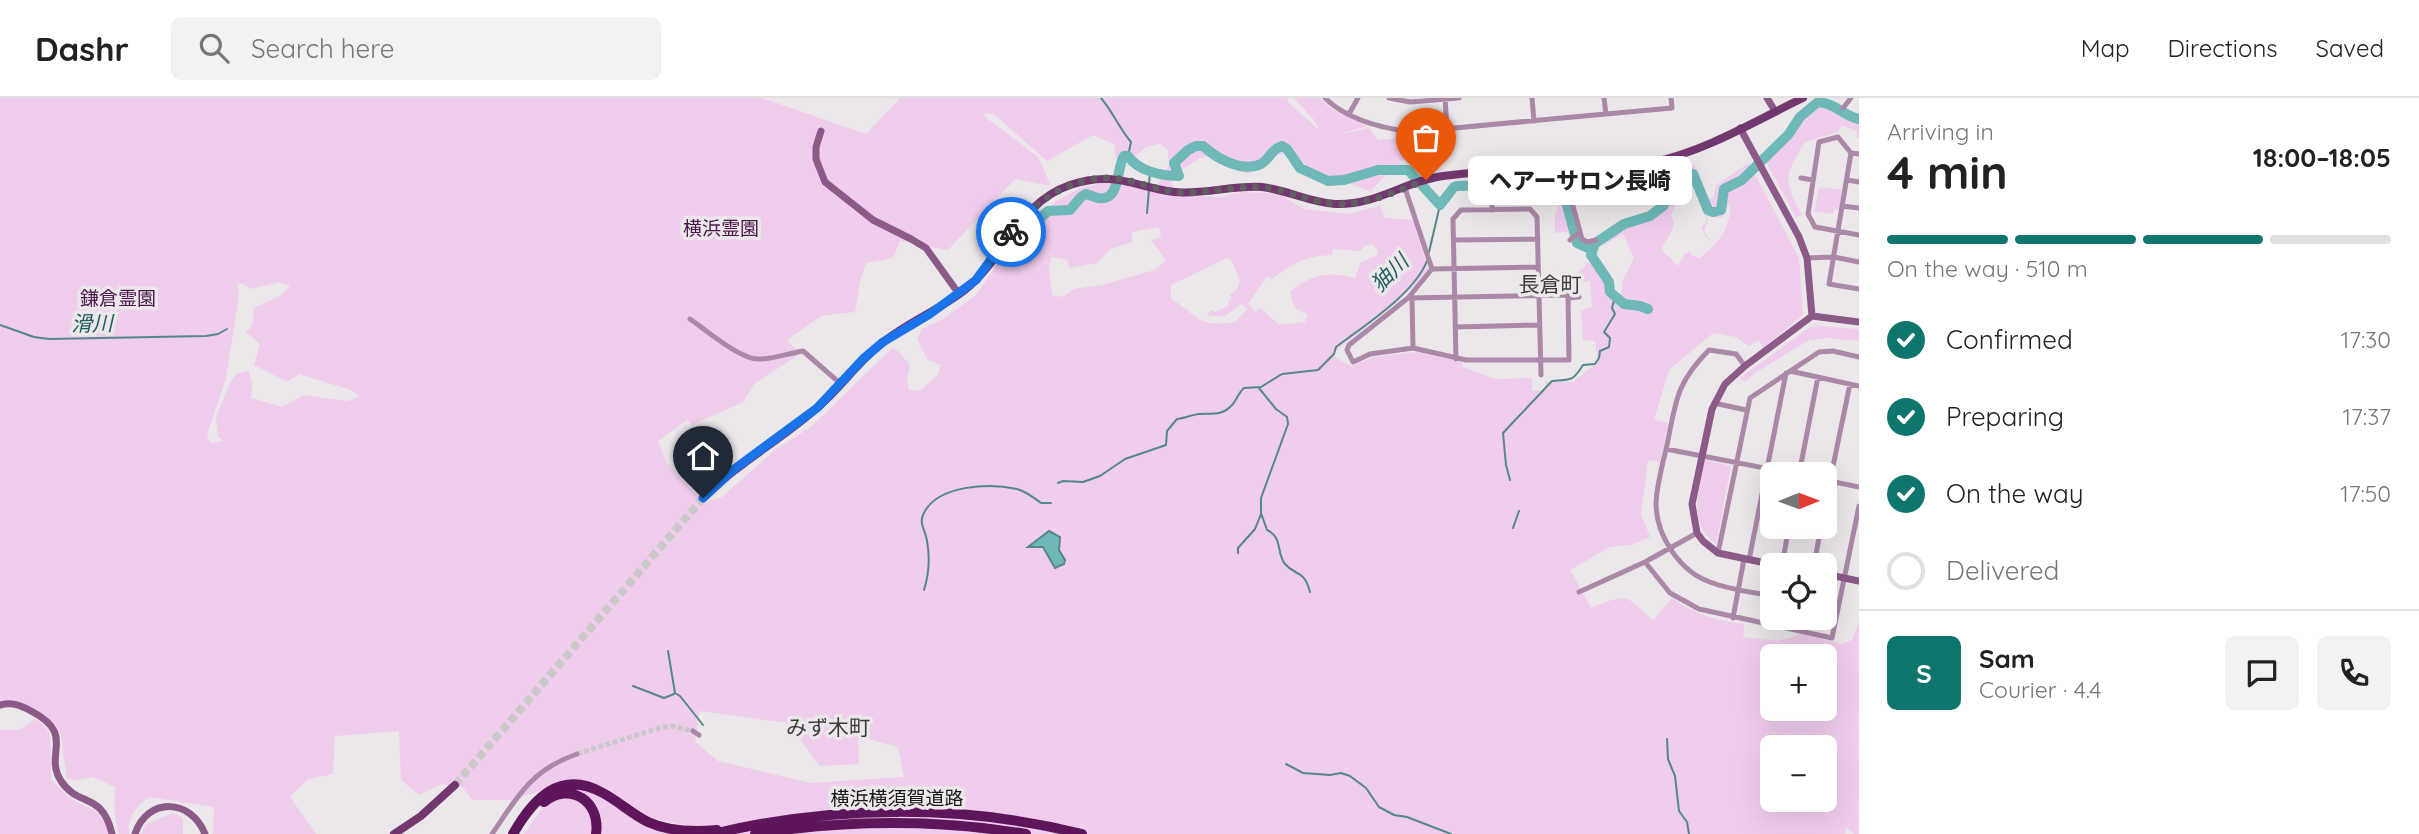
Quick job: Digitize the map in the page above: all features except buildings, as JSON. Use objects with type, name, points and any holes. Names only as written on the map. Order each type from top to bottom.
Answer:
[{"type":"highway","points":[[513,834],[532,805],[541,797],[552,789],[572,785],[601,791],[640,818],[658,826],[693,832],[733,829]]},
{"type":"highway","points":[[519,834],[543,803],[563,794],[579,796],[591,806],[597,823],[596,834]]},
{"type":"highway","name":"横浜横須賀道路","points":[[713,834],[817,816],[909,813],[996,818],[1082,834]]},
{"type":"highway","name":"横浜横須賀道路","points":[[755,834],[852,824],[947,824],[1026,834]]},
{"type":"highway","points":[[785,834],[852,824]]},
{"type":"main road","points":[[703,498],[733,470],[817,408],[883,342],[959,294],[976,280],[1013,230],[1037,205],[1068,186],[1114,179],[1175,192],[1262,187],[1336,204],[1367,201],[1440,176],[1629,167],[1674,157],[1698,149],[1803,98]]},
{"type":"main road","points":[[394,834],[421,816],[456,785]]},
{"type":"street","points":[[1325,98],[1333,106],[1349,114],[1383,128],[1399,130],[1447,129],[1672,108],[1671,98]]},
{"type":"street","points":[[1349,114],[1358,98]]},
{"type":"street","points":[[1389,98],[1410,102],[1459,98]]},
{"type":"street","points":[[1532,98],[1534,121]]},
{"type":"street","points":[[1604,98],[1606,114]]},
{"type":"street","points":[[1767,98],[1775,111]]},
{"type":"street","points":[[1843,108],[1851,98]]},
{"type":"street","points":[[1445,99],[1447,129]]},
{"type":"street","points":[[1740,128],[1807,258],[1812,316]]},
{"type":"street","points":[[821,131],[816,147],[816,159],[825,182],[873,220],[922,245],[959,294]]},
{"type":"street","points":[[1859,154],[1852,153],[1838,137],[1819,142],[1808,214],[1815,227],[1859,235]]},
{"type":"street","points":[[1852,153],[1829,284],[1859,289]]},
{"type":"street","points":[[1597,169],[1601,202]]},
{"type":"street","points":[[1552,171],[1552,183],[1570,195],[1582,239],[1587,242],[1596,240]]},
{"type":"street","points":[[1492,175],[1492,210]]},
{"type":"street","points":[[1801,178],[1813,180]]},
{"type":"street","points":[[1847,180],[1859,182]]},
{"type":"street","points":[[1407,187],[1431,265]]},
{"type":"street","points":[[1842,206],[1859,208]]},
{"type":"street","points":[[1456,359],[1453,219],[1461,210],[1530,209],[1537,217],[1541,375]]},
{"type":"street","points":[[1570,240],[1580,232]]},
{"type":"street","points":[[1454,240],[1538,239]]},
{"type":"street","points":[[1807,258],[1834,257],[1859,262]]},
{"type":"street","points":[[1431,265],[1454,269],[1538,267]]},
{"type":"street","points":[[1410,298],[1568,295],[1569,360],[1456,359],[1413,348],[1377,353],[1353,362],[1347,350],[1349,345],[1410,298],[1431,265]]},
{"type":"street","points":[[1568,298],[1579,297]]},
{"type":"street","points":[[1410,298],[1413,348]]},
{"type":"street","points":[[1760,562],[1718,553],[1696,533],[1692,504],[1714,403],[1725,384],[1745,366],[1812,316],[1859,322]]},
{"type":"street","points":[[690,319],[755,360],[803,351],[841,384]]},
{"type":"street","points":[[1455,327],[1539,325]]},
{"type":"street","points":[[1745,366],[1736,354],[1709,350],[1685,377],[1677,394],[1656,503],[1661,530],[1670,548],[1694,574],[1707,581],[1760,593]]},
{"type":"street","points":[[1718,553],[1750,398],[1819,352],[1833,351],[1859,357]]},
{"type":"street","points":[[1788,372],[1859,386]]},
{"type":"street","points":[[1769,462],[1788,372]]},
{"type":"street","points":[[1800,462],[1818,377]]},
{"type":"street","points":[[1832,462],[1850,384]]},
{"type":"street","points":[[1714,403],[1746,410]]},
{"type":"street","points":[[1666,449],[1760,468]]},
{"type":"street","points":[[1838,482],[1859,487]]},
{"type":"street","points":[[1733,618],[1760,500]]},
{"type":"street","points":[[1645,562],[1670,593],[1699,609],[1832,638],[1859,506]]},
{"type":"street","points":[[1579,592],[1645,562],[1696,533]]},
{"type":"street","points":[[1837,578],[1859,581]]},
{"type":"street","points":[[0,705],[18,705],[48,721],[57,737],[57,768],[62,782],[76,794],[101,807],[113,834]]},
{"type":"street","points":[[693,731],[699,735]]},
{"type":"street","points":[[492,834],[528,783],[548,766],[577,754]]},
{"type":"street","points":[[135,834],[139,824],[150,813],[159,808],[172,807],[192,815],[205,834]]},
{"type":"green space","points":[[0,98],[762,98],[866,134],[900,98],[1287,98],[1288,102],[1319,130],[1315,121],[1295,98],[1320,98],[1330,108],[1367,126],[1336,135],[1369,128],[1378,140],[1443,135],[1435,155],[1398,161],[1403,166],[1396,166],[1370,191],[1320,173],[1289,155],[1280,154],[1248,174],[1224,166],[1211,156],[1200,158],[1173,176],[1171,184],[1181,193],[1192,196],[1221,197],[1242,192],[1279,194],[1304,209],[1348,214],[1380,206],[1385,218],[1413,220],[1429,271],[1397,302],[1333,353],[1336,358],[1351,366],[1374,357],[1416,352],[1461,362],[1463,367],[1495,379],[1532,378],[1532,391],[1545,390],[1546,381],[1573,382],[1598,362],[1595,341],[1583,340],[1581,311],[1592,307],[1590,281],[1575,284],[1571,276],[1584,268],[1587,262],[1601,274],[1607,292],[1615,300],[1620,298],[1623,280],[1634,258],[1623,234],[1602,246],[1600,243],[1628,222],[1662,205],[1672,182],[1687,168],[1685,159],[1697,169],[1708,200],[1713,198],[1716,185],[1749,163],[1799,258],[1803,315],[1763,348],[1759,340],[1749,346],[1736,337],[1713,333],[1669,370],[1654,420],[1668,423],[1660,462],[1648,460],[1641,514],[1650,537],[1630,545],[1610,547],[1570,570],[1591,608],[1619,598],[1625,599],[1637,605],[1653,621],[1672,598],[1706,616],[1744,624],[1743,637],[1778,641],[1801,634],[1842,644],[1852,640],[1859,622],[1859,834],[1854,834],[1846,827],[1845,834],[729,834],[651,818],[623,801],[571,781],[512,800],[473,800],[462,787],[441,784],[419,795],[401,780],[399,731],[335,736],[333,774],[308,779],[290,797],[316,834],[213,834],[214,807],[149,797],[133,813],[129,834],[119,834],[114,811],[115,787],[92,777],[67,779],[60,731],[55,724],[13,700],[0,703]],"holes":[[[986,113],[995,115],[1047,161],[1093,135],[1114,144],[1116,159],[1133,159],[1145,147],[1160,144],[1168,150],[1169,166],[1154,190],[1111,182],[1080,188],[1056,201],[1015,239],[975,296],[943,319],[922,329],[917,339],[928,360],[941,365],[937,376],[920,391],[909,390],[907,380],[910,365],[892,348],[811,427],[776,449],[722,497],[704,503],[667,463],[658,441],[687,420],[692,425],[743,402],[754,384],[800,354],[787,340],[821,316],[855,312],[866,263],[893,258],[900,241],[948,250],[1015,179],[1051,186],[1038,157],[984,116]],[[1695,182],[1707,220],[1702,228],[1707,239],[1714,240],[1708,238],[1704,230],[1708,220],[1705,212],[1717,218],[1723,217],[1730,202],[1730,211],[1719,240],[1700,258],[1692,256],[1690,252],[1685,254],[1678,266],[1661,249],[1672,231],[1674,222],[1671,215],[1675,205],[1673,199],[1684,183]],[[1159,227],[1161,237],[1151,240],[1166,260],[1155,270],[1102,285],[1074,289],[1063,297],[1052,295],[1049,264],[1052,257],[1068,260],[1069,268],[1097,263],[1110,249],[1132,242],[1132,232]],[[1372,244],[1378,250],[1376,256],[1361,262],[1355,278],[1321,276],[1306,281],[1291,291],[1295,306],[1308,314],[1305,322],[1279,325],[1261,308],[1255,312],[1248,304],[1267,276],[1272,279],[1300,261],[1332,255],[1333,249],[1360,251],[1364,246]],[[1227,258],[1232,261],[1240,281],[1237,289],[1230,295],[1232,299],[1228,302],[1229,306],[1215,312],[1211,310],[1207,316],[1225,316],[1242,304],[1247,309],[1235,322],[1205,322],[1171,299],[1171,285]],[[280,282],[290,286],[280,296],[254,308],[253,324],[246,332],[260,344],[254,365],[287,382],[299,374],[351,390],[360,396],[347,401],[304,395],[282,407],[251,398],[249,371],[238,373],[231,381],[216,417],[218,437],[224,441],[210,443],[207,434],[226,379],[239,294],[237,283],[251,289]],[[700,711],[788,723],[820,766],[859,764],[858,736],[898,747],[904,777],[811,783],[718,761],[695,742]]]},
{"type":"green space","points":[[1825,105],[1859,123],[1859,138],[1856,137],[1858,132],[1842,125],[1838,132],[1805,142],[1788,178],[1802,215],[1796,217],[1765,160],[1808,116]]},
{"type":"green space","points":[[1545,178],[1541,188],[1564,203],[1572,231],[1555,233],[1555,214],[1558,210],[1556,203],[1537,196],[1504,194],[1503,186],[1494,187],[1495,180]]},
{"type":"green space","points":[[1819,187],[1842,190],[1839,210],[1834,209],[1833,214],[1811,211],[1815,210]]},
{"type":"green space","points":[[1810,327],[1859,329],[1859,341],[1827,338],[1809,340],[1745,382],[1740,378]]},
{"type":"green space","points":[[1705,460],[1731,466],[1716,544],[1707,536],[1698,516],[1698,494]]},
{"type":"green space","points":[[35,719],[46,727],[49,734],[51,780],[73,800],[100,815],[108,834],[0,834],[0,730],[19,730]]},
{"type":"green space","points":[[571,787],[582,788],[678,834],[601,834],[597,807]]},
{"type":"green space","points":[[557,798],[579,799],[592,811],[593,834],[524,834],[545,804]]},
{"type":"green space","points":[[173,813],[183,818],[183,834],[142,834],[145,825]]},
{"type":"water","points":[[1049,531],[1060,537],[1059,550],[1065,560],[1064,564],[1055,568],[1043,547],[1028,547]]},
{"type":"waterway","points":[[1101,98],[1131,142],[1128,156]]},
{"type":"waterway","name":"㹨川","points":[[1021,236],[1048,211],[1070,210],[1086,194],[1098,198],[1111,195],[1124,156],[1150,172],[1179,176],[1174,163],[1196,146],[1203,146],[1222,159],[1246,167],[1261,164],[1275,149],[1282,146],[1300,168],[1328,181],[1344,180],[1378,170],[1408,170],[1440,205],[1457,186],[1536,184],[1550,189],[1566,201],[1577,243],[1588,248],[1624,224],[1650,216],[1663,206],[1687,173],[1693,174],[1708,210],[1721,210],[1724,189],[1742,180],[1788,135],[1800,117],[1818,102],[1859,119]]},
{"type":"waterway","points":[[1149,184],[1150,171]]},
{"type":"waterway","points":[[1147,213],[1149,189]]},
{"type":"waterway","name":"㹨川","points":[[1429,252],[1440,205]]},
{"type":"waterway","points":[[1594,246],[1591,255],[1609,282],[1610,292],[1624,304],[1648,309]]},
{"type":"waterway","name":"㹨川","points":[[1058,483],[1083,482],[1100,476],[1125,459],[1166,445],[1167,431],[1177,419],[1224,411],[1233,404],[1244,388],[1261,387],[1282,374],[1318,370],[1334,354],[1336,347],[1400,297],[1421,273],[1427,261]]},
{"type":"waterway","points":[[1510,480],[1503,433],[1552,381],[1571,379],[1583,365],[1595,364],[1600,351],[1609,347],[1610,338],[1604,332],[1615,314],[1612,308],[1615,297]]},
{"type":"waterway","name":"滑川","points":[[0,325],[34,337],[49,339],[206,336],[227,329]]},
{"type":"waterway","points":[[1258,387],[1276,409],[1287,417],[1288,424],[1261,498],[1261,513],[1267,530],[1277,541],[1282,560],[1302,576],[1310,592]]},
{"type":"waterway","name":"㹨川","points":[[924,590],[929,559],[922,518],[930,505],[940,497],[965,488],[993,486],[1017,489],[1041,503],[1051,503]]},
{"type":"waterway","points":[[1513,528],[1519,511]]},
{"type":"waterway","points":[[1238,553],[1238,548],[1255,529],[1261,514]]},
{"type":"waterway","points":[[668,651],[675,693],[703,725]]},
{"type":"waterway","points":[[633,686],[664,698],[674,694]]},
{"type":"waterway","points":[[1667,739],[1668,759],[1675,776],[1679,811],[1687,822],[1689,834]]},
{"type":"waterway","points":[[1286,764],[1303,773],[1341,773],[1350,776],[1366,788],[1379,807],[1394,815],[1407,817],[1451,834]]},
{"type":"tunnel","points":[[455,785],[703,498]]},
{"type":"tunnel","points":[[577,754],[659,728],[671,726],[693,731]]},
{"type":"way so far","points":[[1011,232],[1026,215],[1054,192],[1080,182],[1098,179],[1136,182],[1175,192],[1262,187],[1336,204],[1367,201],[1426,180]]},
{"type":"place","name":"ヘアーサロン長崎","points":[[1426,180]]},
{"type":"district","name":"長倉町","points":[[1550,285]]},
{"type":"district","name":"みず木町","points":[[828,728]]},
{"type":"route","points":[[703,498],[733,470],[817,408],[863,359],[883,342],[930,314],[976,280],[1011,232]]},
{"type":"park label","name":"横浜霊園","points":[[721,228]]},
{"type":"park label","name":"鎌倉霊園","points":[[118,298]]}]
